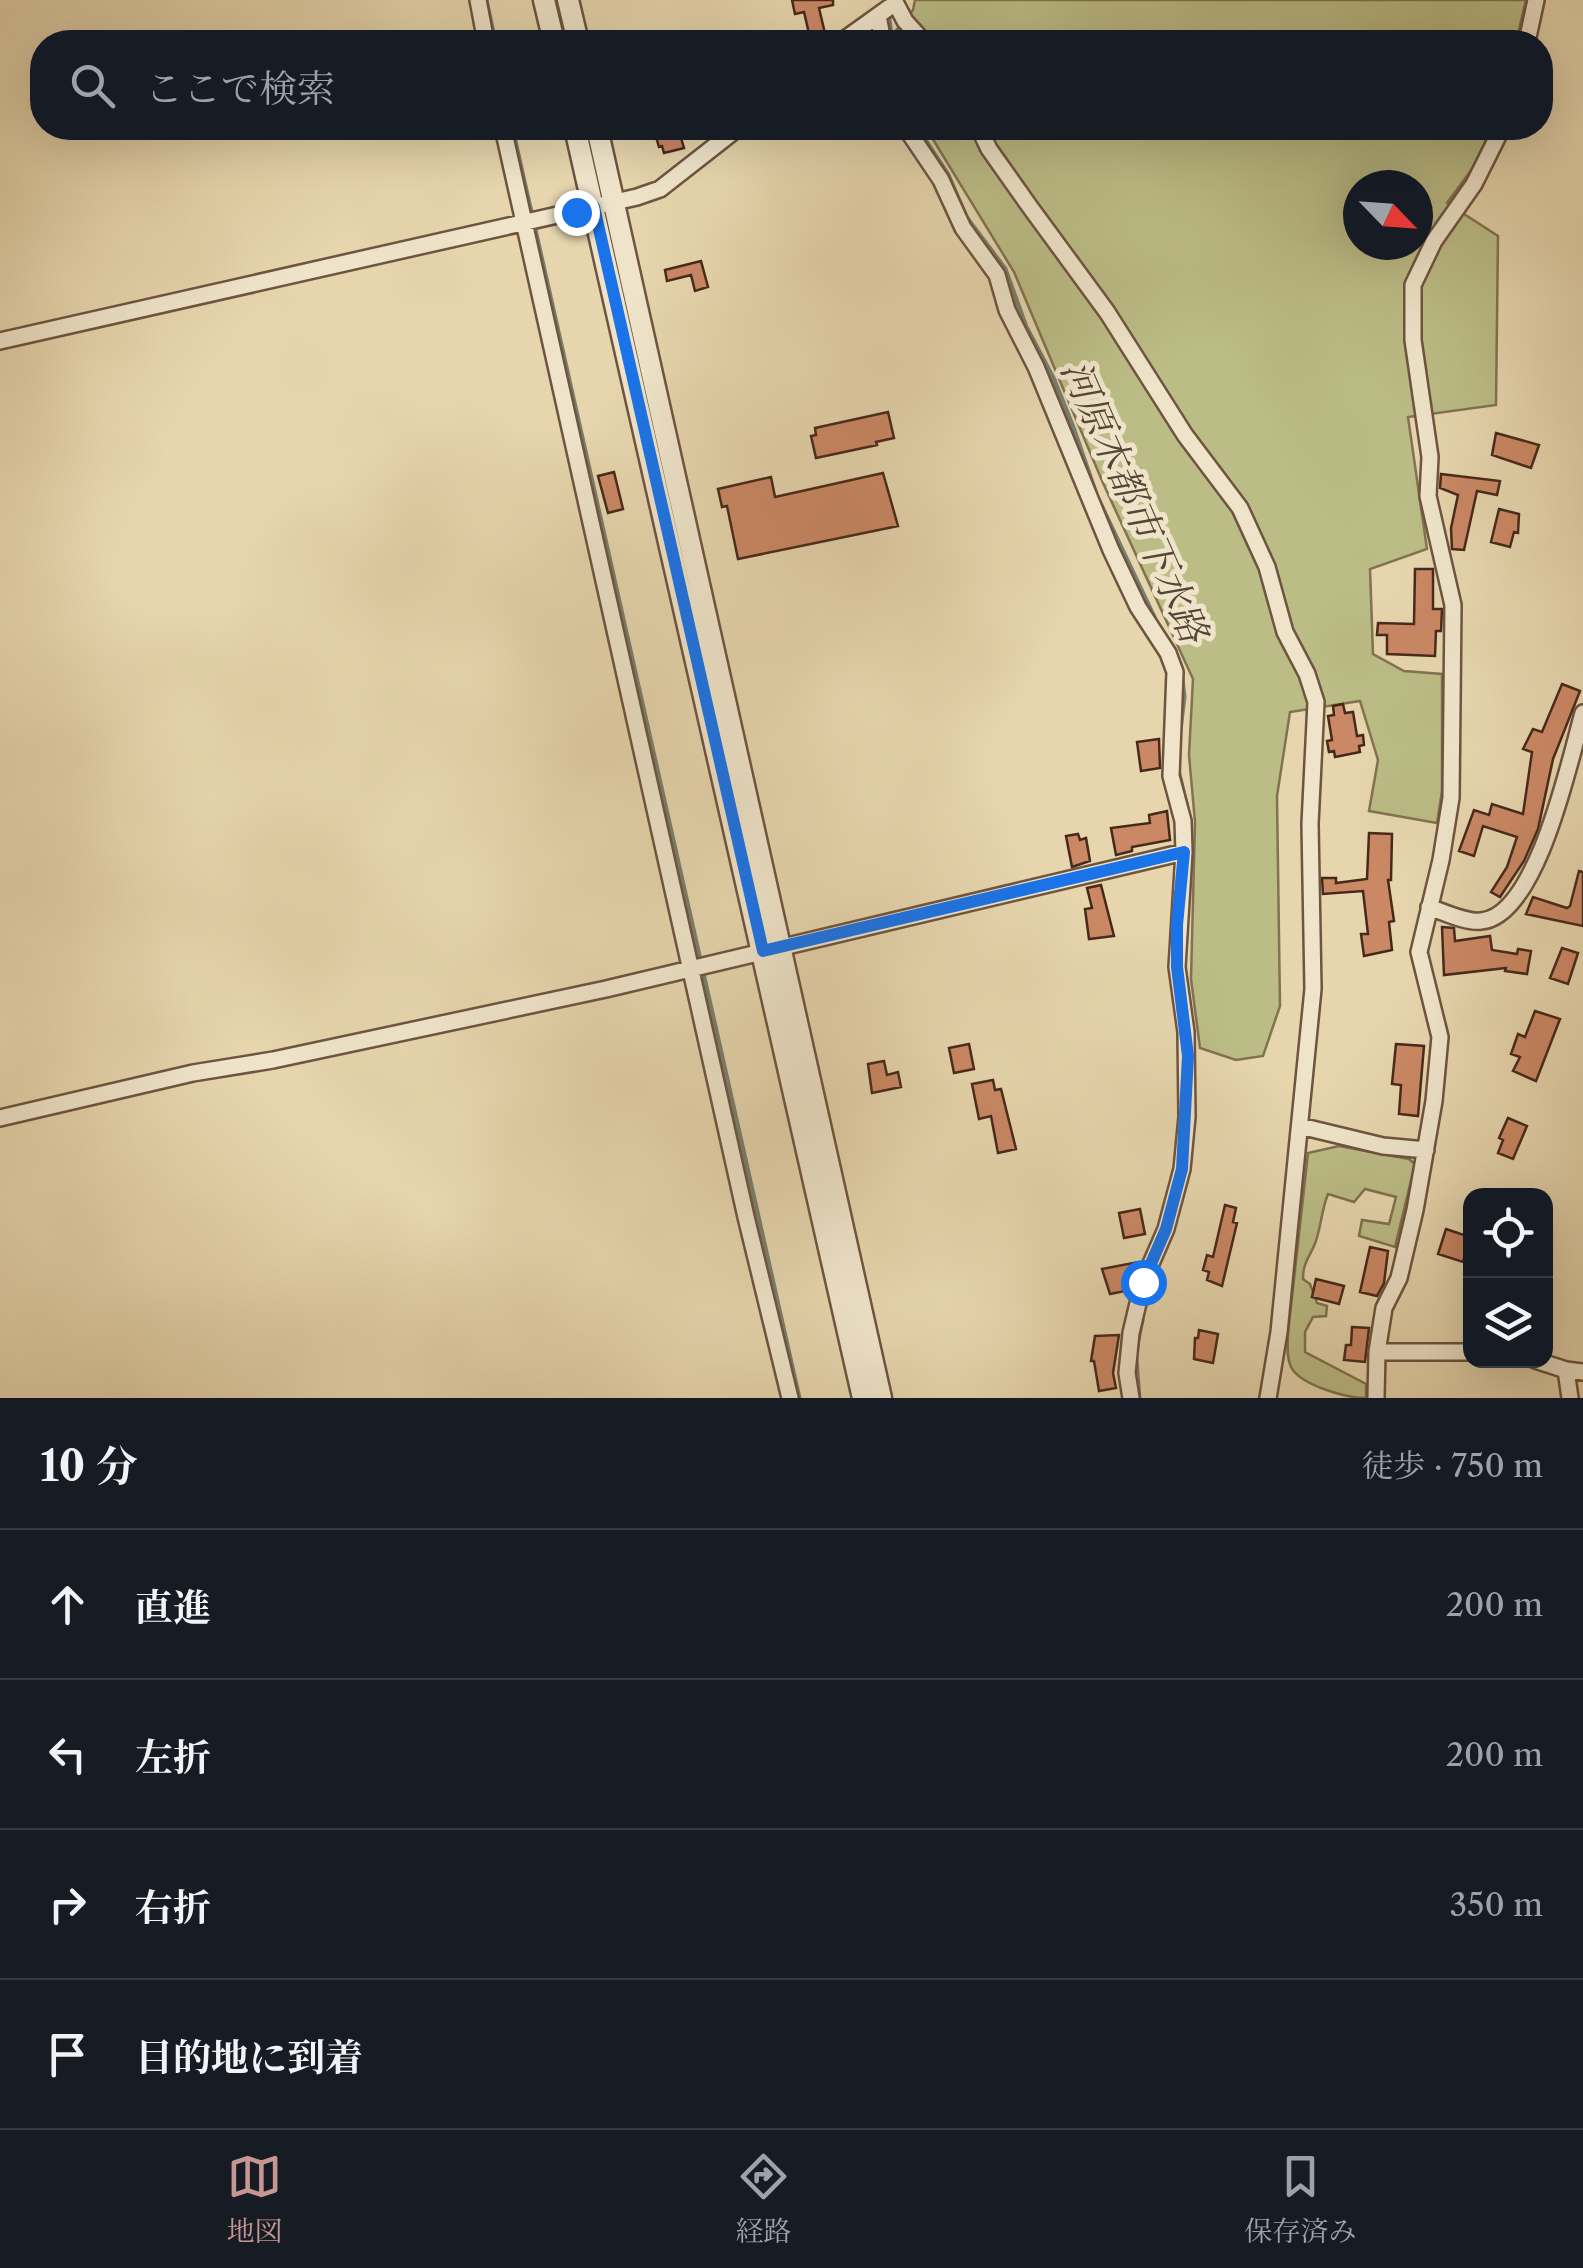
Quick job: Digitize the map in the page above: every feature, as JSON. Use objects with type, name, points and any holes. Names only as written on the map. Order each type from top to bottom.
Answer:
[{"type":"street","points":[[478,0],[484,30]]},
{"type":"street","points":[[544,0],[551,30]]},
{"type":"street","points":[[568,0],[575,30]]},
{"type":"street","points":[[1530,30],[1536,0]]},
{"type":"street","points":[[858,30],[894,2],[915,30]]},
{"type":"street","points":[[878,16],[880,30]]},
{"type":"street","points":[[506,140],[790,1398]]},
{"type":"street","points":[[580,140],[604,204]]},
{"type":"street","points":[[598,140],[604,204],[771,949],[863,1398]]},
{"type":"street","points":[[0,340],[660,189],[723,140]]},
{"type":"street","points":[[914,140],[941,180],[963,228],[997,275],[1013,322],[1036,367],[1111,550],[1138,608],[1168,653],[1174,672],[1172,776],[1183,821],[1184,852],[1177,953],[1188,1056],[1182,1169],[1166,1229],[1143,1282],[1128,1373],[1132,1398]]},
{"type":"street","points":[[985,140],[1108,312],[1185,436],[1240,508],[1268,567],[1285,632],[1307,674],[1316,702],[1310,824],[1313,990],[1279,1332],[1268,1398]]},
{"type":"street","points":[[1376,1398],[1377,1352],[1384,1308],[1399,1278],[1426,1150],[1440,1038],[1419,952],[1441,860],[1450,798],[1453,605],[1428,496],[1430,457],[1412,340],[1413,285],[1434,241],[1474,184],[1496,140]]},
{"type":"street","points":[[1429,907],[1478,922],[1498,917],[1517,896],[1549,831],[1583,713]]},
{"type":"street","points":[[0,1118],[211,1070],[606,989],[1184,852]]},
{"type":"street","points":[[771,949],[882,1398]]},
{"type":"street","points":[[1300,1126],[1383,1146],[1426,1150]]},
{"type":"street","points":[[1377,1352],[1463,1352]]},
{"type":"street","points":[[1553,1366],[1583,1372]]},
{"type":"street","points":[[1566,1370],[1570,1398]]},
{"type":"green space","points":[[915,0],[1526,0],[1519,30],[896,30],[913,10]]},
{"type":"green space","points":[[933,140],[1486,140],[1475,165],[1447,203],[1498,236],[1496,405],[1408,417],[1427,549],[1370,569],[1373,654],[1404,671],[1442,674],[1442,791],[1437,823],[1369,811],[1378,760],[1360,701],[1290,712],[1277,796],[1280,1006],[1263,1056],[1236,1060],[1200,1048],[1191,979],[1195,822],[1189,755],[1193,679],[1103,483],[1014,272]]},
{"type":"green space","points":[[1339,1146],[1409,1159],[1415,1164],[1395,1247],[1359,1236],[1362,1220],[1389,1224],[1396,1197],[1365,1189],[1354,1202],[1328,1194],[1304,1269],[1303,1279],[1310,1284],[1317,1303],[1327,1306],[1326,1316],[1313,1317],[1305,1332],[1305,1352],[1366,1384],[1366,1398],[1313,1385],[1296,1374],[1288,1355],[1308,1153]]},
{"type":"building","points":[[792,0],[833,0],[833,5],[819,8],[824,30],[808,30],[804,12],[795,14]]},
{"type":"building","points":[[657,140],[682,140],[684,148],[664,153]]},
{"type":"building","points":[[701,261],[708,287],[695,291],[691,275],[667,281],[665,270]]},
{"type":"building","points":[[888,412],[894,438],[816,458],[811,436],[816,435],[815,428]]},
{"type":"building","points":[[1496,433],[1539,445],[1531,468],[1492,455]]},
{"type":"building","points":[[614,472],[623,509],[608,513],[598,476]]},
{"type":"building","points":[[883,473],[898,526],[738,559],[727,506],[722,507],[718,489],[771,477],[775,497]]},
{"type":"building","points":[[1441,474],[1500,481],[1497,495],[1477,491],[1464,550],[1452,549],[1451,528],[1458,495],[1440,488]]},
{"type":"building","points":[[1499,509],[1519,514],[1518,533],[1514,532],[1510,547],[1491,542]]},
{"type":"building","points":[[1415,569],[1433,569],[1433,609],[1442,609],[1435,656],[1387,654],[1387,635],[1377,635],[1378,623],[1414,624]]},
{"type":"building","points":[[1562,684],[1580,691],[1553,759],[1538,829],[1524,861],[1500,897],[1491,892],[1507,867],[1517,837],[1483,826],[1474,856],[1459,851],[1474,810],[1489,815],[1492,804],[1523,814],[1532,752],[1523,749],[1533,729],[1542,732]]},
{"type":"building","points":[[1343,704],[1345,713],[1353,712],[1357,736],[1363,735],[1364,745],[1359,746],[1360,752],[1335,757],[1334,751],[1329,752],[1327,741],[1332,740],[1328,716],[1334,715],[1333,706]]},
{"type":"building","points":[[1159,739],[1160,768],[1141,771],[1137,742]]},
{"type":"building","points":[[1167,811],[1170,840],[1132,847],[1132,851],[1116,855],[1111,828],[1150,823],[1149,815]]},
{"type":"building","points":[[1369,833],[1392,834],[1388,880],[1394,921],[1389,922],[1392,950],[1364,956],[1361,934],[1368,934],[1363,891],[1323,894],[1322,878],[1336,878],[1336,883],[1367,879]]},
{"type":"building","points":[[1078,834],[1080,840],[1086,838],[1090,861],[1072,867],[1066,836]]},
{"type":"building","points":[[1579,871],[1583,872],[1583,926],[1526,914],[1533,897],[1570,906]]},
{"type":"building","points":[[1101,885],[1114,936],[1089,939],[1085,909],[1092,908],[1087,888]]},
{"type":"building","points":[[1442,927],[1454,928],[1455,941],[1490,936],[1492,950],[1517,954],[1518,949],[1531,951],[1527,974],[1505,971],[1506,968],[1444,975]]},
{"type":"building","points":[[1562,948],[1578,953],[1568,984],[1550,978]]},
{"type":"building","points":[[1535,1011],[1560,1019],[1536,1081],[1513,1071],[1520,1057],[1511,1054],[1518,1034],[1525,1037]]},
{"type":"building","points":[[969,1044],[974,1069],[954,1073],[949,1048]]},
{"type":"building","points":[[1396,1044],[1424,1046],[1418,1116],[1399,1114],[1401,1085],[1392,1084]]},
{"type":"building","points":[[884,1061],[887,1075],[898,1072],[901,1087],[872,1093],[868,1064]]},
{"type":"building","points":[[993,1080],[995,1090],[1001,1089],[1016,1149],[998,1153],[991,1116],[979,1119],[972,1084]]},
{"type":"building","points":[[1508,1118],[1527,1126],[1513,1159],[1498,1153],[1503,1140],[1499,1138]]},
{"type":"building","points":[[1225,1205],[1236,1208],[1233,1222],[1237,1223],[1222,1286],[1207,1280],[1209,1272],[1203,1270],[1207,1255],[1213,1257]]},
{"type":"building","points":[[1140,1209],[1145,1234],[1124,1238],[1119,1213]]},
{"type":"building","points":[[1446,1229],[1463,1235],[1463,1262],[1438,1254]]},
{"type":"building","points":[[1370,1247],[1388,1251],[1384,1283],[1377,1296],[1360,1292]]},
{"type":"building","points":[[1138,1262],[1134,1275],[1130,1275],[1130,1290],[1110,1294],[1102,1269]]},
{"type":"building","points":[[1316,1279],[1344,1286],[1339,1304],[1312,1297]]},
{"type":"building","points":[[1352,1327],[1369,1328],[1365,1362],[1344,1360],[1346,1345],[1351,1345]]},
{"type":"building","points":[[1199,1330],[1218,1334],[1213,1363],[1194,1359]]},
{"type":"building","points":[[1119,1335],[1113,1373],[1116,1388],[1099,1391],[1091,1361],[1095,1336]]},
{"type":"waterway","points":[[486,0],[492,30]]},
{"type":"waterway","name":"河原木都市下水路","points":[[888,13],[890,30]]},
{"type":"waterway","points":[[515,140],[799,1398]]},
{"type":"waterway","name":"河原木都市下水路","points":[[925,140],[948,175],[966,217],[1005,269],[1026,327],[1054,380],[1095,491]]},
{"type":"waterway","name":"河原木都市下水路","points":[[1099,501],[1154,617]]},
{"type":"waterway","name":"河原木都市下水路","points":[[1180,730],[1184,697],[1181,671]]},
{"type":"waterway","name":"河原木都市下水路","points":[[1178,770],[1187,808]]},
{"type":"waterway","name":"河原木都市下水路","points":[[1177,1215],[1186,1182]]},
{"type":"waterway","name":"河原木都市下水路","points":[[1148,1290],[1157,1268]]},
{"type":"waterway","name":"河原木都市下水路","points":[[1136,1349],[1142,1320]]},
{"type":"waterway","name":"河原木都市下水路","points":[[1136,1360],[1139,1398]]},
{"type":"route","points":[[576,212],[594,207],[763,951],[1184,852],[1177,967],[1188,1056],[1187,1117],[1182,1169],[1166,1229],[1143,1282]]}]
